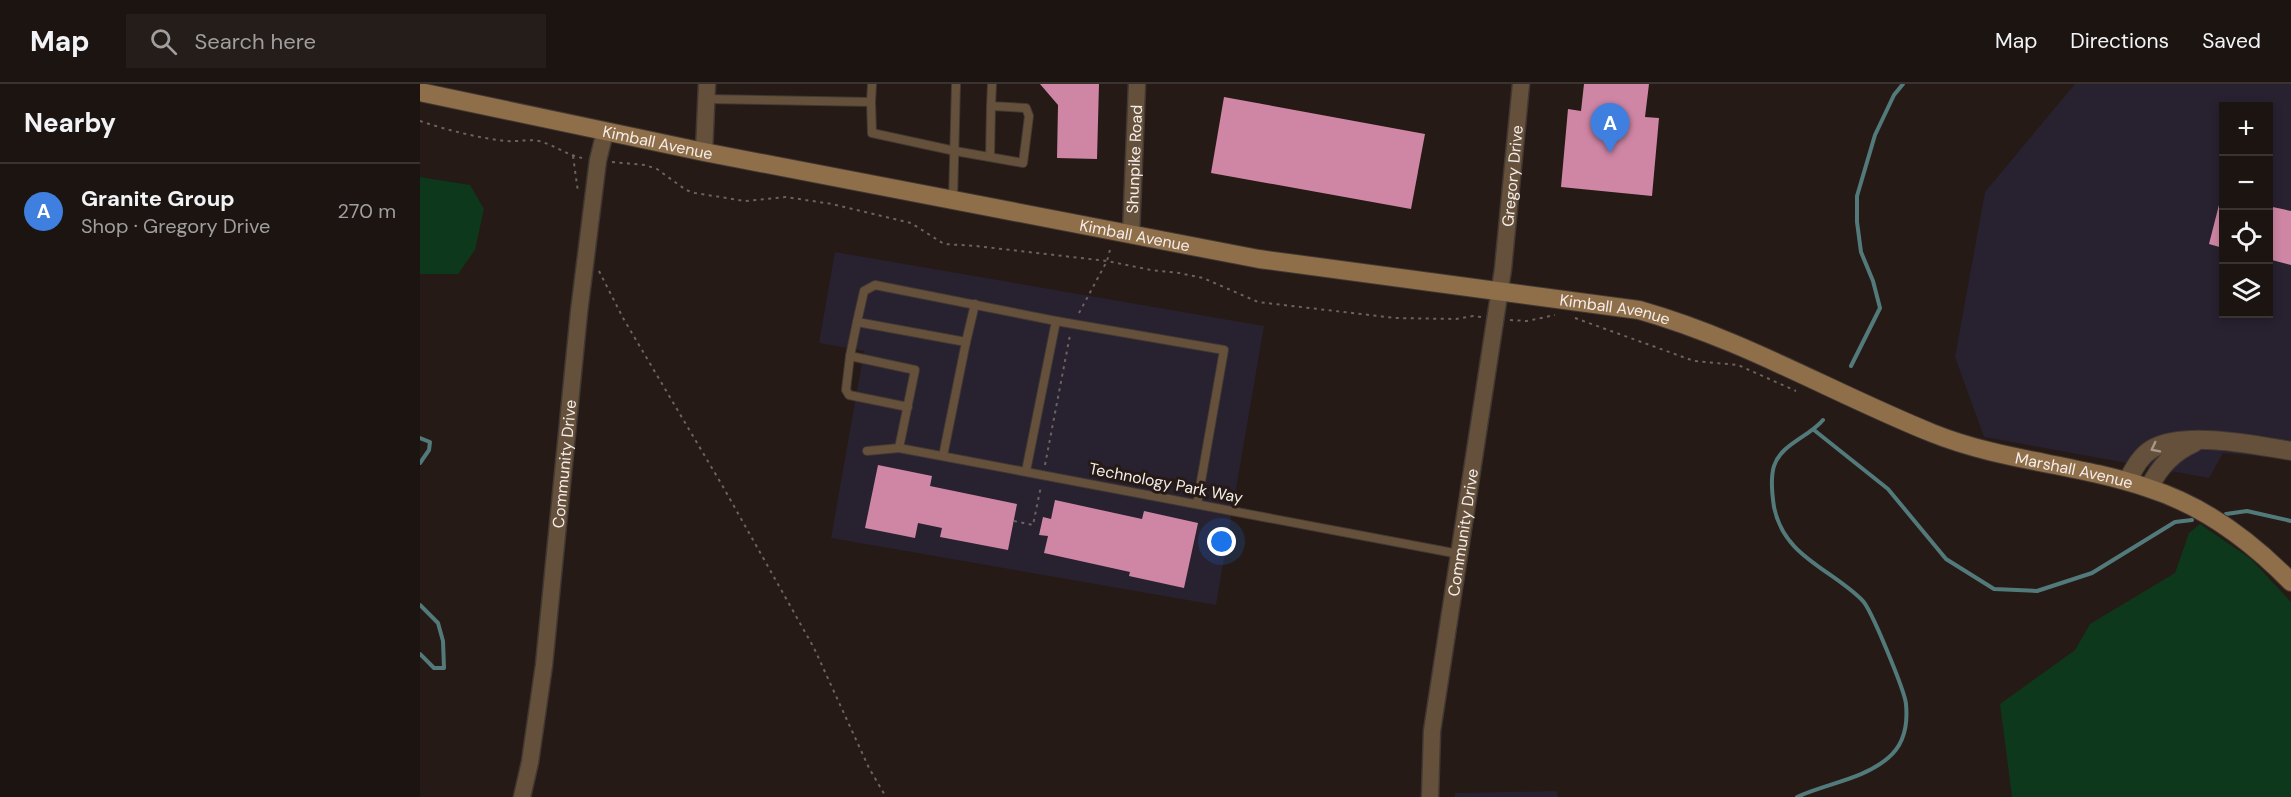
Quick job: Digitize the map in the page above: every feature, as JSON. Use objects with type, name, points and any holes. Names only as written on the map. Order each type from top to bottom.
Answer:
[{"type":"main road","name":"Kimball Avenue","points":[[420,92],[704,152],[1302,265],[1603,303],[1658,315],[1730,341],[1840,392]]},
{"type":"main road","name":"Marshall Avenue","points":[[1840,392],[1960,443],[2004,456],[2127,482],[2183,502],[2232,531],[2266,558],[2291,582]]},
{"type":"street","name":"Shunpike Road","points":[[1131,234],[1137,84]]},
{"type":"street","name":"Gregory Drive","points":[[1503,269],[1521,84]]},
{"type":"street","points":[[704,152],[706,92]]},
{"type":"street","name":"Community Drive","points":[[522,797],[544,665],[587,247],[598,160],[604,132]]},
{"type":"street","name":"Community Drive","points":[[1430,797],[1432,731],[1503,269]]},
{"type":"street","points":[[2127,482],[2138,462],[2153,448],[2179,441],[2234,442],[2291,451]]},
{"type":"street","points":[[2149,488],[2163,465],[2174,454],[2199,441]]},
{"type":"lane","points":[[872,84],[872,134],[1023,163],[1029,116],[1026,108],[991,105]]},
{"type":"lane","points":[[953,200],[956,84]]},
{"type":"lane","points":[[990,157],[992,84]]},
{"type":"lane","points":[[706,92],[871,102]]},
{"type":"lane","points":[[908,407],[849,395],[846,390],[850,356],[864,291],[875,285],[1224,351],[1197,504]]},
{"type":"lane","points":[[943,456],[975,304]]},
{"type":"lane","points":[[1026,471],[1056,321]]},
{"type":"lane","points":[[857,322],[966,342]]},
{"type":"lane","points":[[850,356],[915,370],[899,448]]},
{"type":"lane","name":"Technology Park Way","points":[[867,451],[899,448],[1459,554]]},
{"type":"path","points":[[420,121],[489,138],[507,141],[528,139],[543,142],[573,156],[645,165],[657,169],[695,193],[745,201],[786,196],[878,214],[911,223],[944,244],[1107,261],[1203,278],[1251,300],[1273,305],[1395,318],[1456,319],[1473,315],[1527,321],[1561,315]]},
{"type":"path","points":[[1077,317],[1107,261],[1112,243]]},
{"type":"path","points":[[587,247],[623,318],[722,485],[814,648],[869,768],[886,797]]},
{"type":"path","points":[[1569,316],[1694,361],[1738,365],[1801,393]]},
{"type":"path","points":[[1044,466],[1071,332]]},
{"type":"path","points":[[1014,521],[1033,525],[1041,486]]},
{"type":"shaded area","points":[[2075,84],[2291,84],[2291,459],[2223,453],[2209,478],[1984,437],[1955,357],[1985,192]]},
{"type":"shaded area","points":[[835,252],[1264,326],[1216,605],[831,538],[864,351],[819,343]]},
{"type":"shaded area","points":[[1557,791],[1558,797],[1455,797],[1455,793]]},
{"type":"green space","points":[[420,177],[470,185],[484,209],[475,250],[458,274],[420,274]]},
{"type":"green space","points":[[2200,524],[2251,559],[2291,602],[2291,797],[2012,797],[2000,704],[2075,650],[2090,624],[2175,573],[2189,533]]},
{"type":"building","points":[[1040,84],[1099,84],[1097,159],[1057,158],[1058,105]]},
{"type":"building","points":[[1584,84],[1649,84],[1645,117],[1659,118],[1652,196],[1561,187],[1568,109],[1581,111]]},
{"type":"building","points":[[1224,97],[1425,134],[1411,209],[1211,173]]},
{"type":"building","points":[[2219,205],[2219,247],[2209,244]]},
{"type":"building","points":[[2273,207],[2291,211],[2291,265],[2273,260]]},
{"type":"building","points":[[878,465],[932,476],[930,486],[1017,504],[1008,550],[940,537],[942,528],[918,523],[915,538],[865,528]]},
{"type":"building","points":[[1055,500],[1142,519],[1144,511],[1198,523],[1184,588],[1129,576],[1130,572],[1044,553],[1048,536],[1039,535],[1043,517],[1051,519]]},
{"type":"waterway","points":[[1851,366],[1880,308],[1873,281],[1861,252],[1857,222],[1857,196],[1875,135],[1894,95],[1903,84]]},
{"type":"waterway","points":[[1797,797],[1856,776],[1888,758],[1901,741],[1906,719],[1906,704],[1900,684],[1880,633],[1866,606],[1849,589],[1798,550],[1787,538],[1779,524],[1774,507],[1772,476],[1778,458],[1789,446],[1823,420]]},
{"type":"waterway","points":[[1814,430],[1888,489],[1946,559],[1994,589],[2037,591],[2092,573],[2175,522],[2192,520]]},
{"type":"waterway","points":[[420,438],[430,442],[429,450],[420,463]]},
{"type":"waterway","points":[[2226,514],[2247,511],[2291,521]]},
{"type":"waterway","points":[[420,605],[438,623],[443,641],[444,668],[434,668],[420,654]]},
{"type":"place","name":"Granite Group","points":[[1610,153]]}]
